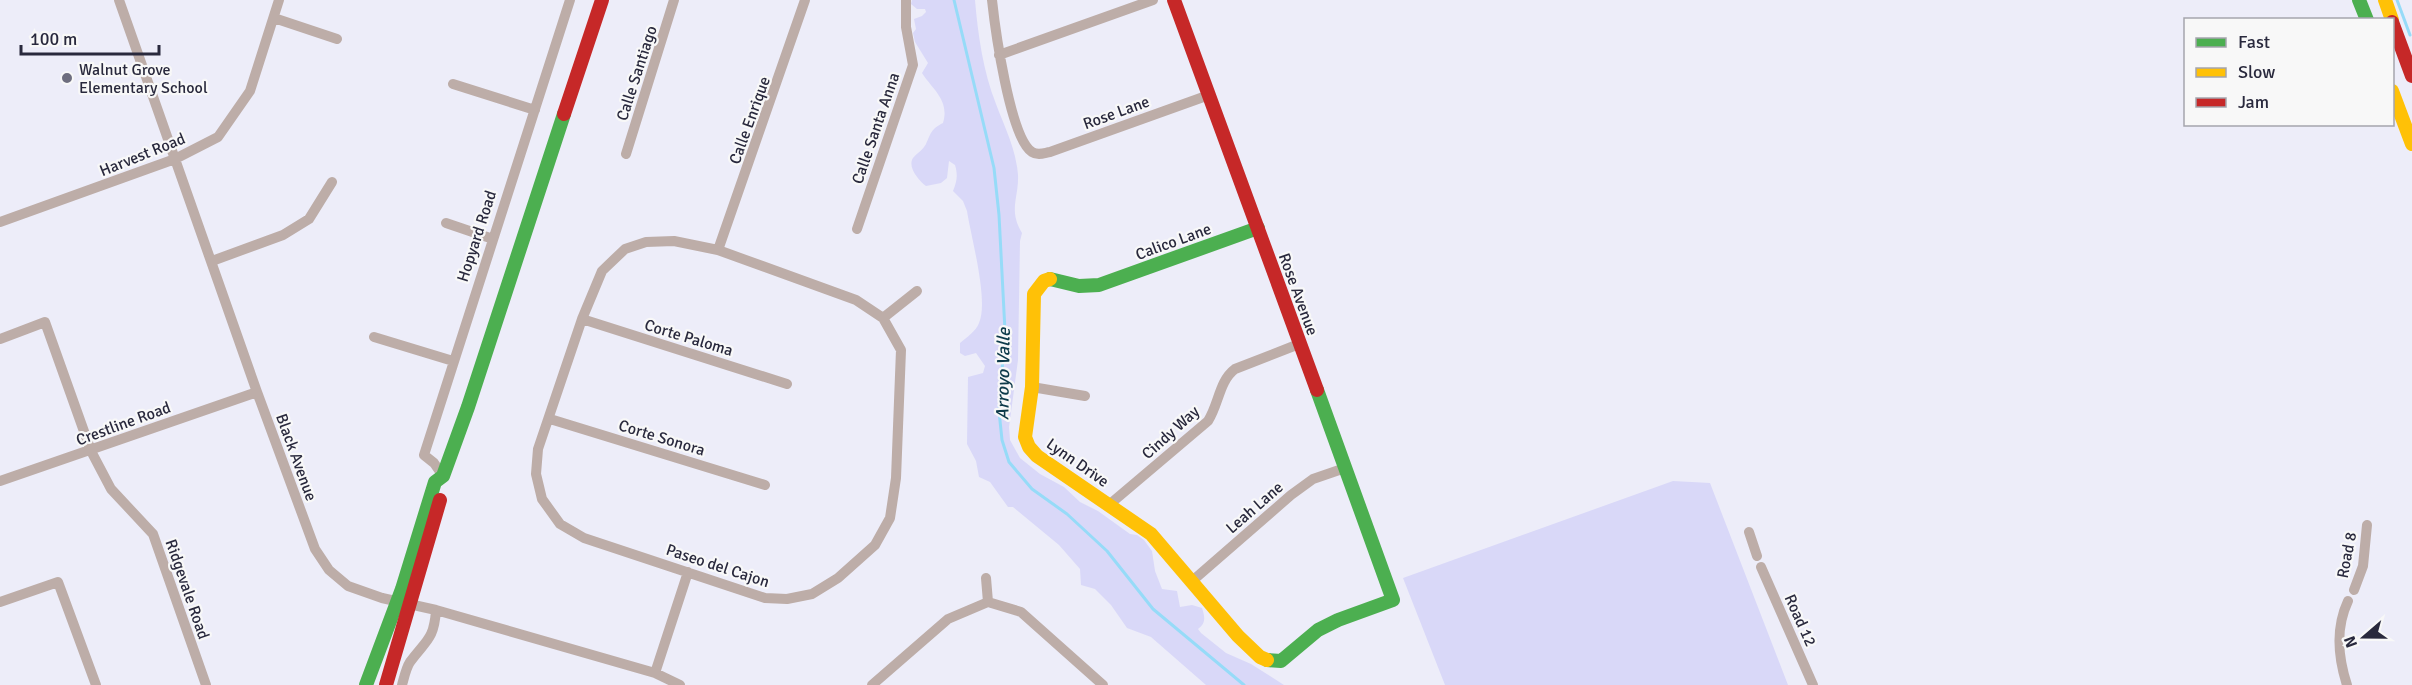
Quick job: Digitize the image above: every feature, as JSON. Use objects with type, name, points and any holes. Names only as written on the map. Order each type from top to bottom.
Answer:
[{"type":"street","name":"Black Avenue","points":[[119,0],[256,392],[318,556],[329,570],[348,586],[404,604],[436,610],[655,673],[680,685]]},
{"type":"street","name":"Harvest Road","points":[[0,222],[175,159],[218,137],[250,91],[279,0]]},
{"type":"street","name":"Hopyard Road","points":[[443,477],[434,464],[423,455],[570,0]]},
{"type":"street","points":[[386,685],[435,482],[443,477],[468,408],[602,0]]},
{"type":"street","name":"Calle Santiago","points":[[626,154],[674,0]]},
{"type":"street","name":"Calle Enrique","points":[[718,250],[805,0]]},
{"type":"street","name":"Calle Santa Anna","points":[[857,229],[913,65],[906,27],[906,0]]},
{"type":"street","points":[[992,0],[999,55],[1153,0]]},
{"type":"street","name":"Rose Avenue","points":[[1174,0],[1393,600],[1318,630],[1281,661],[1271,662]]},
{"type":"street","points":[[2360,0],[2366,18]]},
{"type":"street","points":[[2385,0],[2391,18]]},
{"type":"street","points":[[274,18],[338,39]]},
{"type":"street","points":[[2394,26],[2412,76]]},
{"type":"street","name":"Rose Lane","points":[[999,55],[1012,107],[1025,144],[1033,153],[1050,152],[1209,95]]},
{"type":"street","points":[[453,84],[534,110]]},
{"type":"street","points":[[2394,96],[2412,144]]},
{"type":"street","points":[[212,261],[283,235],[309,219],[332,182]]},
{"type":"street","points":[[446,223],[493,239]]},
{"type":"street","name":"Calico Lane","points":[[1099,285],[1258,228]]},
{"type":"street","name":"Paseo del Cajon","points":[[674,240],[718,250],[856,300],[883,318],[901,350],[896,478],[890,518],[875,545],[838,578],[812,594],[787,599],[765,598],[584,538],[560,524],[542,499],[536,474],[538,449],[582,319],[602,271],[625,249],[646,243],[674,240]]},
{"type":"street","name":"Lynn Drive","points":[[1099,285],[1079,286],[1056,279],[1047,279],[1038,286],[1034,294],[1032,387],[1025,426],[1029,447],[1037,456],[1110,504],[1161,543],[1238,636],[1260,657],[1271,662]]},
{"type":"street","points":[[883,318],[917,291]]},
{"type":"street","name":"Corte Paloma","points":[[582,319],[787,384]]},
{"type":"street","name":"Ridgevale Road","points":[[0,339],[45,322],[91,451],[111,489],[153,534],[206,685]]},
{"type":"street","points":[[374,336],[453,361]]},
{"type":"street","name":"Cindy Way","points":[[1110,504],[1208,421],[1229,373],[1299,344]]},
{"type":"street","points":[[1032,387],[1085,396]]},
{"type":"street","name":"Crestline Road","points":[[0,481],[256,392]]},
{"type":"street","name":"Corte Sonora","points":[[550,419],[765,485]]},
{"type":"street","name":"Leah Lane","points":[[1191,582],[1291,495],[1313,479],[1345,468]]},
{"type":"street","name":"Road 8","points":[[2354,591],[2363,566],[2367,525]]},
{"type":"street","points":[[1749,532],[1757,556]]},
{"type":"street","name":"Road 12","points":[[1761,567],[1813,685]]},
{"type":"street","points":[[655,673],[688,572]]},
{"type":"street","points":[[986,578],[987,602]]},
{"type":"street","points":[[0,602],[58,582],[96,685]]},
{"type":"street","name":"Road 8","points":[[2347,685],[2340,662],[2338,636],[2348,601]]},
{"type":"street","points":[[872,685],[948,619],[987,602],[1021,612],[1103,685]]},
{"type":"street","points":[[366,685],[404,604]]},
{"type":"street","points":[[402,685],[408,664],[427,643],[435,629],[436,610]]},
{"type":"shaded area","points":[[912,0],[975,0],[984,66],[1015,156],[1018,183],[1015,211],[1022,233],[1018,360],[1009,427],[1010,440],[1020,458],[1040,474],[1064,487],[1080,502],[1098,511],[1130,534],[1137,535],[1144,540],[1152,551],[1155,571],[1162,589],[1177,591],[1180,607],[1192,605],[1202,608],[1204,620],[1198,629],[1201,633],[1226,653],[1251,664],[1284,685],[1206,685],[1151,637],[1127,628],[1111,605],[1095,589],[1081,585],[1080,569],[1059,545],[1013,507],[1008,507],[990,482],[979,477],[976,461],[967,444],[968,377],[983,373],[985,366],[976,353],[965,356],[960,353],[960,343],[978,326],[982,313],[981,285],[967,211],[963,201],[953,191],[957,178],[955,165],[949,161],[947,178],[941,183],[926,186],[917,177],[912,165],[913,158],[925,146],[936,127],[943,123],[945,115],[939,95],[922,73],[928,63],[915,42],[913,33],[916,29],[914,19],[926,12],[925,9],[917,9],[911,4]]},
{"type":"shaded area","points":[[1673,481],[1710,483],[1788,685],[1445,685],[1403,578]]},
{"type":"waterway","name":"Arroyo Valle","points":[[954,0],[994,168],[999,215],[1005,331],[999,411],[1002,440],[1009,462],[1032,489],[1067,514],[1107,551],[1153,609],[1244,685]]},
{"type":"waterway","points":[[2397,0],[2410,35]]},
{"type":"traffic: fast","points":[[2359,0],[2366,18]]},
{"type":"traffic: fast","points":[[366,685],[402,589],[435,482],[443,476],[468,407],[564,114]]},
{"type":"traffic: fast","points":[[1050,279],[1079,286],[1099,285],[1258,228]]},
{"type":"traffic: fast","points":[[1267,660],[1281,661],[1318,630],[1338,620],[1393,600],[1317,390]]},
{"type":"traffic: slow","points":[[2385,0],[2391,18]]},
{"type":"traffic: slow","points":[[2394,96],[2412,144]]},
{"type":"traffic: slow","points":[[1050,279],[1044,281],[1034,294],[1032,387],[1025,437],[1029,447],[1037,456],[1151,534],[1238,636],[1260,657],[1267,660]]},
{"type":"traffic: jam","points":[[564,114],[602,0]]},
{"type":"traffic: jam","points":[[1174,0],[1317,390]]},
{"type":"traffic: jam","points":[[2394,27],[2412,76]]},
{"type":"traffic: jam","points":[[386,685],[440,500]]},
{"type":"place","name":"Walnut Grove Elementary School","points":[[67,78]]}]
